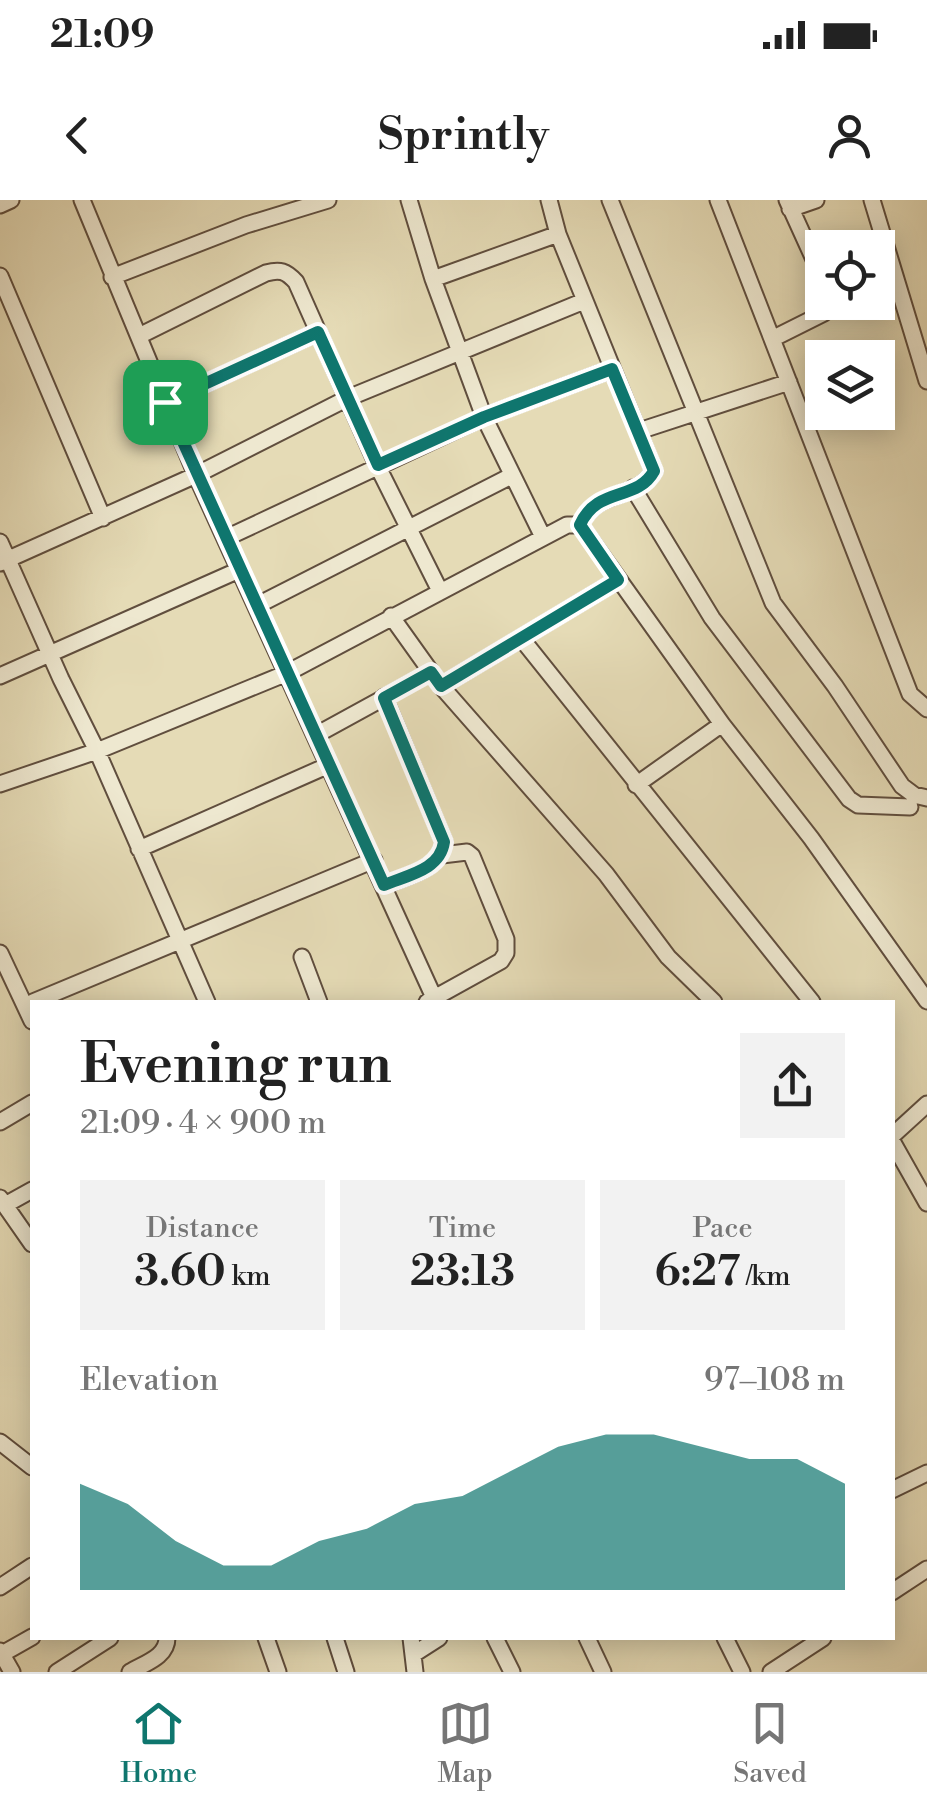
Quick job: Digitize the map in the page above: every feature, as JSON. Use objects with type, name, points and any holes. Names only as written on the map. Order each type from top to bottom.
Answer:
[{"type":"street","points":[[0,204],[11,200]]},
{"type":"street","points":[[82,200],[196,475],[374,860],[432,1000]]},
{"type":"street","points":[[112,277],[246,224],[328,200]]},
{"type":"street","points":[[409,200],[433,279],[484,417],[544,537]]},
{"type":"street","points":[[550,200],[558,234],[654,471],[648,480],[594,504],[580,525]]},
{"type":"street","points":[[610,200],[778,613],[835,686],[902,786],[927,798]]},
{"type":"street","points":[[718,200],[910,694],[927,709]]},
{"type":"street","points":[[805,240],[788,204],[816,200]]},
{"type":"street","points":[[872,200],[927,381]]},
{"type":"street","points":[[433,279],[558,234]]},
{"type":"street","points":[[139,336],[278,270],[288,273],[296,282],[378,465],[440,590]]},
{"type":"street","points":[[0,276],[103,518]]},
{"type":"street","points":[[4,561],[196,475],[348,398],[584,300]]},
{"type":"street","points":[[772,339],[810,320]]},
{"type":"street","points":[[165,402],[318,332]]},
{"type":"street","points":[[226,538],[484,417],[612,369]]},
{"type":"street","points":[[639,431],[788,382]]},
{"type":"street","points":[[256,606],[511,476]]},
{"type":"street","points":[[633,488],[712,618],[849,799],[858,805],[910,807]]},
{"type":"street","points":[[0,784],[97,750],[287,673],[566,524],[580,525]]},
{"type":"street","points":[[580,525],[927,1001]]},
{"type":"street","points":[[0,542],[4,561],[97,750],[206,1000]]},
{"type":"street","points":[[0,676],[239,570]]},
{"type":"street","points":[[441,686],[618,580]]},
{"type":"street","points":[[391,616],[441,686],[606,874],[668,957],[712,1000]]},
{"type":"street","points":[[521,638],[810,1000]]},
{"type":"street","points":[[316,735],[431,672]]},
{"type":"street","points":[[384,698],[441,830],[442,856]]},
{"type":"street","points":[[636,785],[722,724]]},
{"type":"street","points":[[140,849],[330,765]]},
{"type":"street","points":[[384,885],[432,865],[442,856],[459,852],[472,856],[506,939],[506,953],[501,962],[434,1000]]},
{"type":"street","points":[[49,1000],[180,940],[374,860]]},
{"type":"street","points":[[0,954],[30,1006]]},
{"type":"street","points":[[302,957],[318,1000]]},
{"type":"street","points":[[0,1122],[30,1104]]},
{"type":"street","points":[[895,1135],[927,1104]]},
{"type":"street","points":[[895,1143],[927,1202]]},
{"type":"street","points":[[30,1191],[2,1201],[30,1241]]},
{"type":"street","points":[[0,1442],[30,1465]]},
{"type":"street","points":[[895,1489],[927,1473]]},
{"type":"street","points":[[0,1587],[30,1567]]},
{"type":"street","points":[[895,1590],[927,1569]]},
{"type":"street","points":[[12,1672],[1,1652],[30,1638]]},
{"type":"street","points":[[57,1672],[107,1640]]},
{"type":"street","points":[[130,1672],[162,1654],[167,1640]]},
{"type":"street","points":[[267,1640],[278,1672]]},
{"type":"street","points":[[336,1640],[346,1672]]},
{"type":"street","points":[[496,1640],[512,1672]]},
{"type":"street","points":[[588,1640],[603,1672]]},
{"type":"street","points":[[726,1640],[742,1672]]},
{"type":"street","points":[[770,1672],[820,1640]]},
{"type":"street","points":[[412,1646],[414,1672]]},
{"type":"route","points":[[318,332],[378,465],[484,417],[612,369],[654,471],[648,480],[594,504],[580,525],[618,580],[441,686],[431,672],[384,698],[441,830],[442,856],[432,865],[384,885],[165,402],[318,332]]}]
